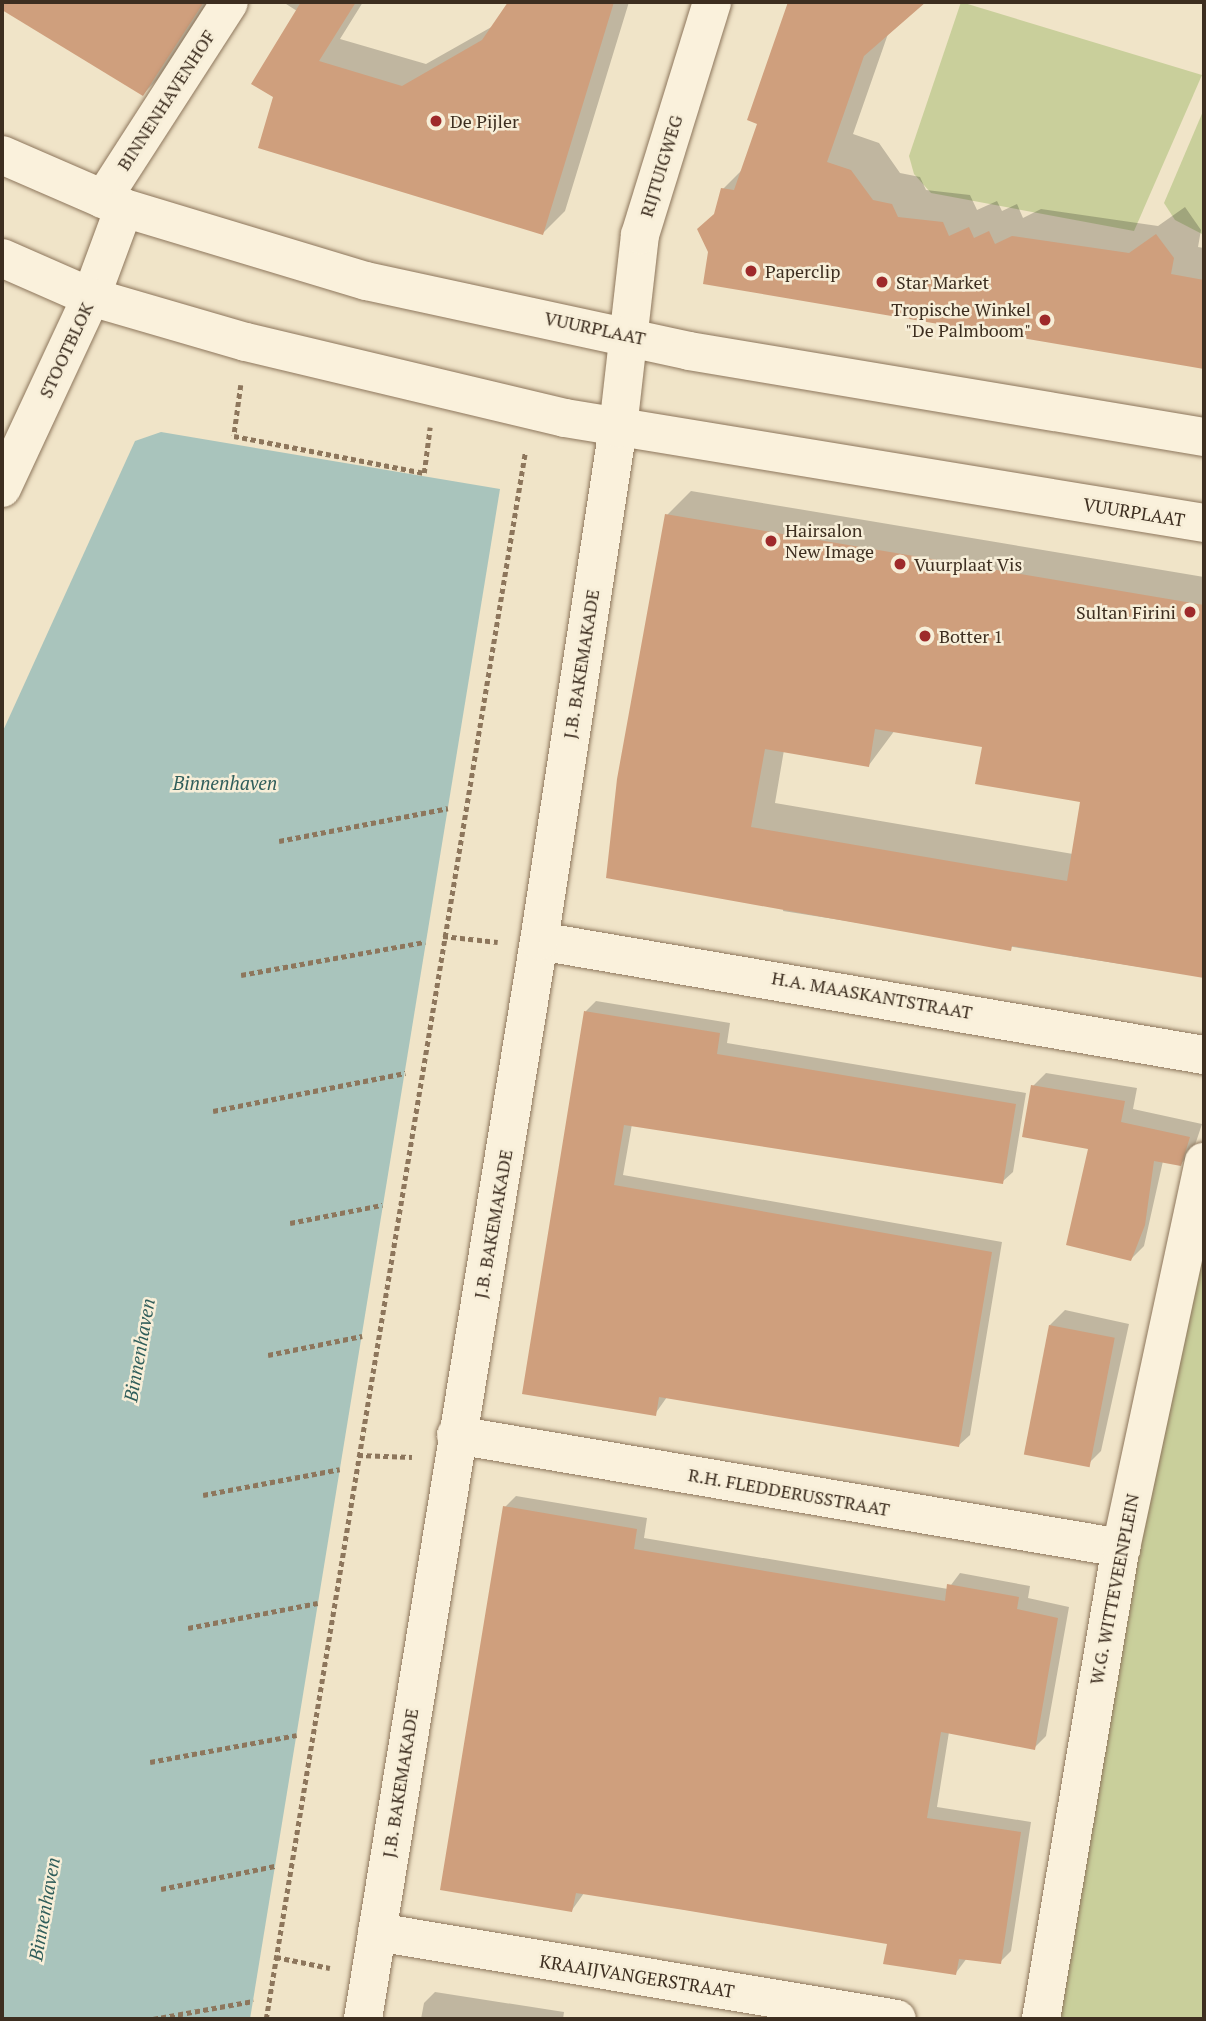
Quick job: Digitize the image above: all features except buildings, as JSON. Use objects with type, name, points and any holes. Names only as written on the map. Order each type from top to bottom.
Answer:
[{"type":"street","name":"BINNENHAVENHOF","points":[[113,204],[229,2]]},
{"type":"street","name":"RIJTUIGWEG","points":[[618,428],[640,235],[712,2]]},
{"type":"street","name":"VUURPLAAT","points":[[2,155],[113,204],[366,281],[629,334],[688,351],[1204,437]]},
{"type":"street","name":"STOOTBLOK","points":[[2,488],[91,297],[113,204]]},
{"type":"street","name":"VUURPLAAT","points":[[2,258],[91,297],[532,411],[618,428],[1204,523]]},
{"type":"street","name":"J.B. BAKEMAKADE","points":[[365,2003],[539,941],[618,428]]},
{"type":"street","name":"H.A. MAASKANTSTRAAT","points":[[539,941],[1204,1055]]},
{"type":"street","name":"W.G. WITTEVEENPLEIN","points":[[1041,2019],[1121,1548],[1204,1163]]},
{"type":"street","name":"R.H. FLEDDERUSSTRAAT","points":[[456,1436],[1121,1548]]},
{"type":"street","name":"KRAAIJVANGERSTRAAT","points":[[377,1932],[897,2019]]},
{"type":"path","points":[[266,2019],[443,936],[532,411]]},
{"type":"path","points":[[238,414],[234,436],[424,473],[428,450]]},
{"type":"path","points":[[279,841],[448,808]]},
{"type":"path","points":[[443,936],[539,941]]},
{"type":"path","points":[[241,975],[425,942]]},
{"type":"path","points":[[213,1111],[405,1073]]},
{"type":"path","points":[[290,1223],[382,1205]]},
{"type":"path","points":[[268,1355],[362,1336]]},
{"type":"path","points":[[358,1455],[407,1459],[456,1436]]},
{"type":"path","points":[[203,1495],[340,1469]]},
{"type":"path","points":[[188,1628],[318,1604]]},
{"type":"path","points":[[150,1762],[298,1735]]},
{"type":"path","points":[[162,1889],[275,1866]]},
{"type":"path","points":[[276,1958],[324,1966],[365,2003]]},
{"type":"path","points":[[153,2019],[253,2001]]},
{"type":"green space","points":[[961,2],[1202,75],[1134,231],[931,193],[914,174],[909,156]]},
{"type":"green space","points":[[1204,109],[1204,235],[1175,220],[1164,203]]},
{"type":"green space","points":[[1204,1219],[1204,2019],[1054,2019],[1095,1774]]},
{"type":"water","name":"Binnenhaven","points":[[161,432],[500,489],[250,2019],[2,2019],[2,733],[135,441]]},
{"type":"place","name":"De Pijler","points":[[436,121]]},
{"type":"place","name":"Paperclip","points":[[751,271]]},
{"type":"place","name":"Star Market","points":[[882,282]]},
{"type":"place","name":"Tropische Winkel \"De Palmboom\"","points":[[1045,320]]},
{"type":"place","name":"Hairsalon New Image","points":[[771,541]]},
{"type":"place","name":"Vuurplaat Vis","points":[[900,564]]},
{"type":"place","name":"Sultan Firini","points":[[1190,612]]},
{"type":"place","name":"Botter 1","points":[[925,636]]}]
